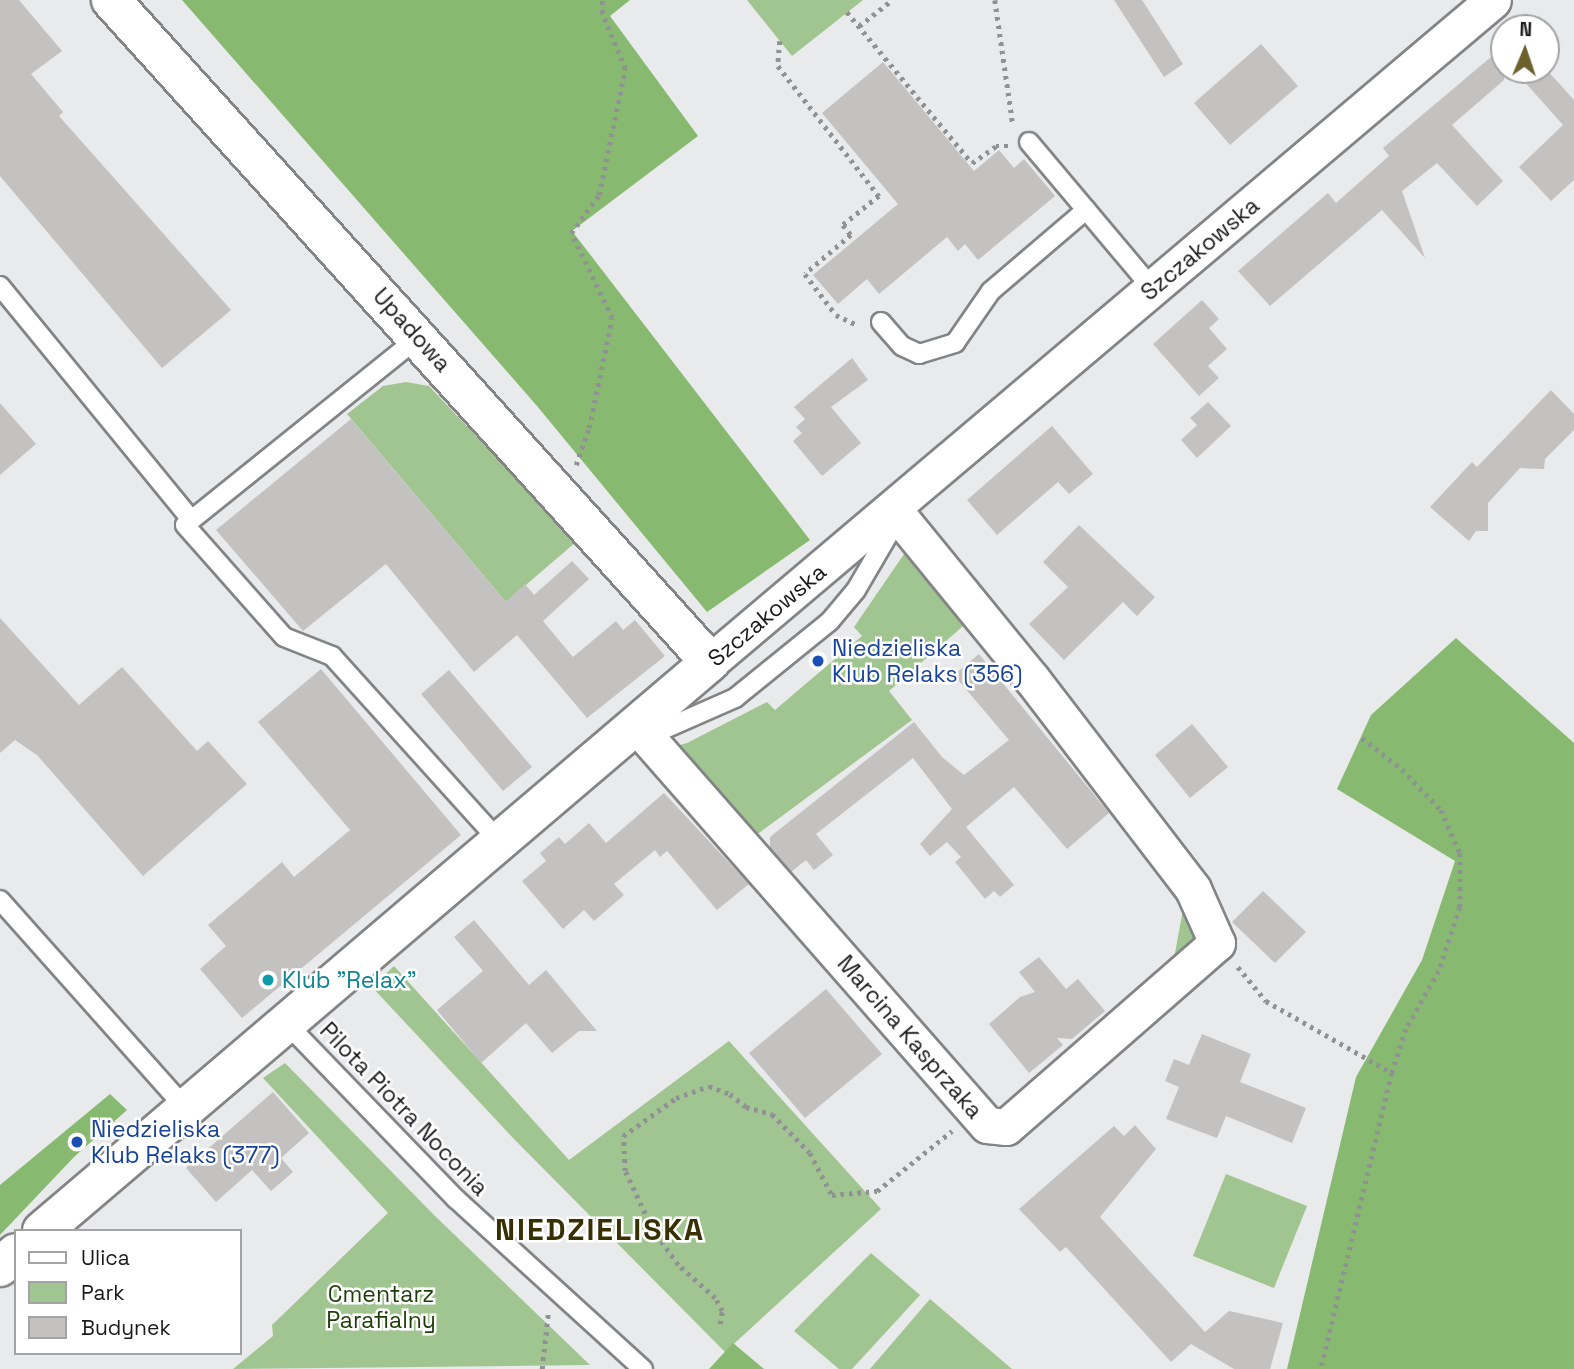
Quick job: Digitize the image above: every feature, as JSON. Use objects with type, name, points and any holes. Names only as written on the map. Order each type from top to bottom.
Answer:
[{"type":"street","name":"Upadowa","points":[[111,0],[419,337],[710,662]]},
{"type":"street","name":"Szczakowska","points":[[44,1229],[499,841],[631,737],[710,662],[901,506],[1493,0]]},
{"type":"street","points":[[901,506],[1193,889],[1217,943]]},
{"type":"street","name":"Marcina Kasprzaka","points":[[631,737],[988,1125],[1006,1128],[1217,943]]},
{"type":"street","points":[[0,1267],[14,1255]]},
{"type":"lane","points":[[1022,141],[1087,210],[1153,289]]},
{"type":"lane","points":[[881,321],[902,346],[919,354],[955,343],[991,291],[1087,210]]},
{"type":"lane","points":[[0,286],[191,519]]},
{"type":"lane","points":[[419,337],[185,525],[285,637],[332,656],[499,841]]},
{"type":"lane","points":[[631,737],[735,698],[820,629],[856,590],[901,506]]},
{"type":"lane","points":[[0,900],[185,1108]]},
{"type":"lane","name":"Pilota Piotra Noconia","points":[[286,1023],[456,1199],[552,1283],[643,1369]]},
{"type":"path","points":[[550,485],[578,463],[612,318],[570,233],[599,195],[625,69],[602,13],[602,0]]},
{"type":"path","points":[[859,26],[892,0]]},
{"type":"path","points":[[995,0],[1022,141]]},
{"type":"path","points":[[847,12],[966,157]]},
{"type":"path","points":[[780,41],[778,66],[880,196],[844,225],[851,235],[805,274],[836,315],[902,346]]},
{"type":"path","points":[[1321,1369],[1392,1073],[1406,1029],[1439,971],[1460,907],[1460,853],[1441,810],[1402,769],[1362,738]]},
{"type":"path","points":[[1217,943],[1266,1001],[1392,1073]]},
{"type":"path","points":[[720,1324],[722,1311],[715,1298],[678,1265],[652,1229],[625,1171],[623,1136],[667,1103],[709,1086],[730,1094],[746,1107],[772,1114],[810,1153],[832,1195],[877,1191],[976,1112]]},
{"type":"path","points":[[542,1369],[552,1283]]},
{"type":"green space","points":[[182,0],[630,0],[610,16],[698,136],[572,231],[810,540],[707,612],[537,406]]},
{"type":"green space","points":[[747,0],[863,0],[792,56]]},
{"type":"green space","points":[[406,382],[429,386],[576,542],[506,602],[347,414],[383,386]]},
{"type":"green space","points":[[926,522],[987,605],[889,691],[912,720],[740,847],[659,751],[687,743],[767,702],[775,710],[862,636],[854,627]]},
{"type":"green space","points":[[1456,638],[1574,743],[1574,1369],[1287,1369],[1356,1077],[1422,960],[1455,861],[1337,789],[1371,715]]},
{"type":"green space","points":[[1183,910],[1195,940],[1172,969]]},
{"type":"green space","points":[[394,966],[569,1160],[729,1041],[881,1209],[725,1352],[512,1137],[372,987]]},
{"type":"green space","name":"Cmentarz Parafialny","points":[[285,1063],[435,1216],[590,1365],[233,1369],[273,1336],[272,1325],[388,1213],[263,1078]]},
{"type":"green space","points":[[110,1094],[127,1110],[74,1157],[0,1235],[0,1185]]},
{"type":"green space","points":[[1226,1174],[1307,1206],[1274,1288],[1193,1256]]},
{"type":"green space","points":[[871,1253],[920,1295],[852,1369],[839,1369],[794,1331]]},
{"type":"green space","points":[[930,1299],[1012,1369],[870,1369]]},
{"type":"green space","points":[[733,1343],[764,1369],[709,1369]]},
{"type":"building","points":[[0,0],[19,0],[62,51],[31,74],[63,112],[59,116],[231,310],[162,368],[0,176]]},
{"type":"building","points":[[1114,0],[1142,0],[1183,64],[1164,77]]},
{"type":"building","points":[[1261,44],[1298,86],[1230,145],[1194,103]]},
{"type":"building","points":[[1490,58],[1490,84],[1499,84],[1452,125],[1503,181],[1477,206],[1437,163],[1402,191],[1425,258],[1382,210],[1270,306],[1238,271],[1328,193],[1336,203],[1389,156],[1383,148]]},
{"type":"building","points":[[883,62],[974,171],[999,150],[1014,168],[1024,159],[1055,196],[978,260],[965,244],[958,251],[947,237],[879,294],[867,279],[838,304],[813,275],[898,204],[822,113]]},
{"type":"building","points":[[1526,84],[1560,84],[1574,100],[1574,180],[1551,201],[1519,167],[1563,125]]},
{"type":"building","points":[[1202,300],[1219,319],[1209,328],[1227,349],[1208,366],[1219,378],[1199,396],[1153,344]]},
{"type":"building","points":[[852,358],[868,380],[831,407],[861,443],[822,476],[793,441],[802,433],[796,427],[805,419],[794,407]]},
{"type":"building","points":[[1551,390],[1574,414],[1574,430],[1545,459],[1544,469],[1520,468],[1488,503],[1488,531],[1476,531],[1469,541],[1430,507],[1472,462],[1477,467]]},
{"type":"building","points":[[1208,402],[1231,426],[1197,458],[1181,440],[1197,425],[1190,418]]},
{"type":"building","points":[[0,403],[36,444],[0,475]]},
{"type":"building","points":[[351,419],[506,602],[525,584],[534,595],[572,561],[589,579],[543,621],[573,657],[616,621],[623,630],[635,620],[665,656],[587,718],[517,635],[474,672],[386,564],[303,631],[216,530]]},
{"type":"building","points":[[1052,426],[1093,474],[1069,494],[1058,482],[997,535],[967,500]]},
{"type":"building","points":[[1079,525],[1155,597],[1137,616],[1123,602],[1064,660],[1029,624],[1068,587],[1043,562]]},
{"type":"building","points":[[0,618],[79,705],[122,667],[197,751],[208,741],[247,784],[143,876],[37,755],[15,740],[0,753]]},
{"type":"building","points":[[979,654],[1109,813],[1067,849],[1014,787],[966,827],[1014,885],[1000,897],[994,891],[985,899],[955,862],[961,857],[947,842],[930,856],[920,844],[952,809],[913,758],[816,834],[833,855],[814,870],[806,860],[791,872],[770,847],[770,837],[914,722],[942,757],[964,775],[1009,740],[954,675]]},
{"type":"building","points":[[321,669],[461,835],[242,1018],[200,969],[226,946],[208,925],[282,862],[294,877],[350,830],[258,722]]},
{"type":"building","points":[[449,670],[532,767],[503,791],[421,694]]},
{"type":"building","points":[[1192,724],[1228,767],[1190,798],[1155,755]]},
{"type":"building","points":[[664,793],[749,884],[717,910],[667,851],[660,857],[655,850],[614,884],[624,895],[594,921],[584,910],[563,929],[522,881],[546,861],[540,853],[559,837],[565,844],[589,823],[606,843]]},
{"type":"building","points":[[1263,891],[1306,932],[1275,963],[1232,922]]},
{"type":"building","points":[[474,920],[529,985],[546,970],[597,1031],[579,1031],[552,1053],[526,1023],[481,1063],[437,1010],[483,971],[454,937]]},
{"type":"building","points":[[1039,957],[1066,989],[1078,979],[1105,1011],[1072,1039],[1057,1038],[1063,1045],[1029,1073],[989,1024],[1020,997],[1035,992],[1019,972]]},
{"type":"building","points":[[826,989],[882,1054],[805,1118],[749,1053]]},
{"type":"building","points":[[1202,1034],[1251,1054],[1240,1082],[1306,1108],[1292,1143],[1226,1116],[1217,1138],[1166,1119],[1179,1087],[1165,1081],[1174,1059],[1189,1065]]},
{"type":"building","points":[[273,1092],[309,1133],[281,1158],[293,1172],[271,1191],[252,1170],[216,1202],[186,1168]]},
{"type":"building","points":[[1135,1125],[1156,1149],[1100,1217],[1205,1332],[1229,1311],[1283,1323],[1270,1369],[1234,1369],[1191,1344],[1171,1362],[1066,1247],[1060,1252],[1019,1209],[1114,1126],[1124,1136]]},
{"type":"place","name":"Niedzieliska Klub Relaks (356)","points":[[818,661]]},
{"type":"place","name":"Klub \"Relax\"","points":[[268,980]]},
{"type":"place","name":"Niedzieliska Klub Relaks (377)","points":[[77,1142]]},
{"type":"district","name":"NIEDZIELISKA","points":[[600,1230]]}]
